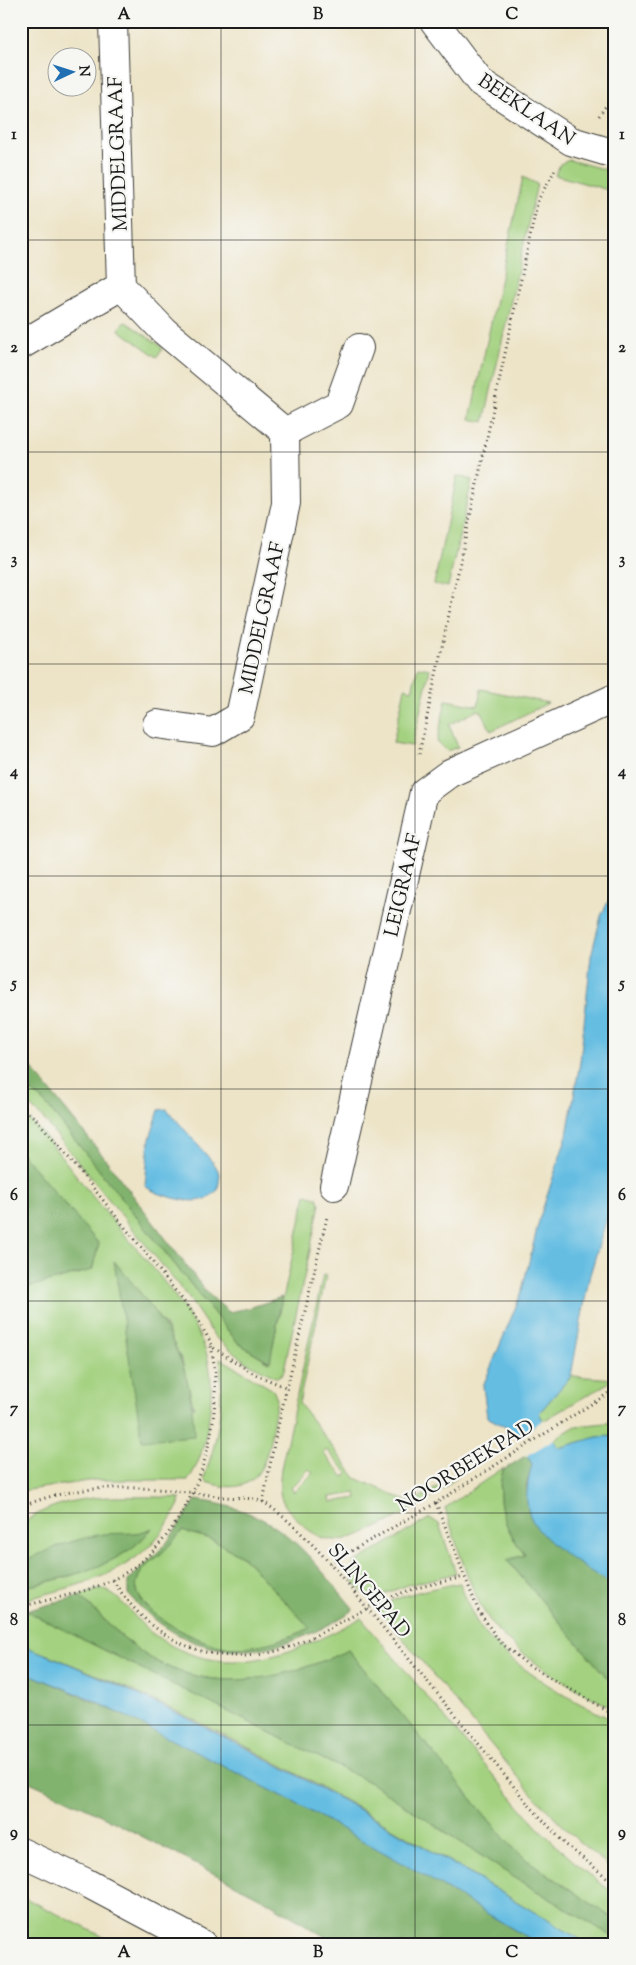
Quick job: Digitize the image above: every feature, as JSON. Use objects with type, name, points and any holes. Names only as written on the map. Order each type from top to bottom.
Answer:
[{"type":"street","name":"MIDDELGRAAF","points":[[113,21],[121,286]]},
{"type":"street","name":"BEEKLAAN","points":[[434,21],[480,82],[571,141],[615,154]]},
{"type":"street","points":[[21,345],[121,286],[164,331],[285,432],[339,404],[360,348]]},
{"type":"street","name":"MIDDELGRAAF","points":[[157,724],[213,732],[240,716],[286,503],[285,432]]},
{"type":"street","points":[[424,792],[450,773],[615,698]]},
{"type":"street","name":"LEIGRAAF","points":[[334,1186],[424,792]]},
{"type":"street","points":[[21,1852],[85,1882],[202,1944]]},
{"type":"path","points":[[424,792],[419,754],[538,200],[571,141]]},
{"type":"path","points":[[21,1106],[36,1119],[57,1143],[148,1256],[196,1317],[211,1343],[222,1354],[254,1374],[288,1388]]},
{"type":"path","points":[[21,1507],[44,1497],[95,1488],[169,1489],[263,1502],[275,1439],[334,1186]]},
{"type":"path","points":[[21,1607],[112,1580],[136,1566],[154,1550],[172,1527],[192,1492],[210,1444],[215,1416],[215,1364],[211,1343]]},
{"type":"path","name":"NOORBEEKPAD","points":[[330,1563],[436,1504],[552,1428],[615,1390]]},
{"type":"path","name":"SLINGEPAD","points":[[263,1502],[297,1530],[330,1563],[529,1806],[565,1844],[615,1884]]},
{"type":"path","points":[[436,1504],[478,1610],[499,1642],[528,1665],[615,1716]]},
{"type":"path","points":[[112,1580],[129,1604],[158,1631],[192,1650],[232,1656],[272,1652],[322,1632],[396,1595],[464,1577]]},
{"type":"green space","points":[[569,160],[615,172],[615,192],[555,175],[560,164]]},
{"type":"green space","points":[[523,177],[537,184],[484,422],[470,419]]},
{"type":"green space","points":[[126,322],[161,346],[162,350],[157,357],[119,330],[122,324]]},
{"type":"green space","points":[[457,476],[472,480],[448,587],[434,584]]},
{"type":"green space","points":[[418,667],[430,669],[412,746],[393,743],[405,688],[412,690]]},
{"type":"green space","points":[[481,689],[548,703],[491,731],[482,712],[478,710],[449,725],[458,747],[447,751],[437,742],[446,700],[478,706]]},
{"type":"green space","points":[[21,1055],[103,1156],[207,1293],[229,1312],[249,1308],[282,1297],[270,1362],[238,1343],[45,1103],[21,1083]]},
{"type":"green space","points":[[21,1083],[45,1103],[238,1343],[269,1362],[306,1195],[318,1198],[320,1204],[283,1374],[277,1378],[246,1362],[215,1337],[188,1297],[41,1116],[21,1098]]},
{"type":"green space","points":[[21,1112],[53,1146],[160,1277],[188,1315],[199,1334],[210,1369],[210,1405],[207,1430],[201,1453],[196,1467],[188,1480],[95,1480],[21,1491],[21,1289],[92,1270],[99,1244],[21,1153]],"holes":[[[115,1262],[166,1327],[182,1361],[194,1408]]]},
{"type":"green space","points":[[21,1153],[99,1244],[92,1270],[21,1289]]},
{"type":"green space","points":[[114,1261],[161,1321],[172,1341],[188,1383],[194,1436],[142,1440]]},
{"type":"green space","points":[[323,1275],[326,1276],[299,1403],[356,1478],[411,1503],[453,1478],[458,1471],[460,1473],[437,1493],[401,1516],[362,1534],[346,1539],[334,1540],[314,1534],[283,1503],[280,1492],[281,1469]],"holes":[[[327,1450],[348,1473],[344,1477],[323,1453]],[[309,1469],[313,1473],[294,1492],[291,1488]],[[356,1493],[357,1498],[331,1502],[330,1497]]]},
{"type":"green space","points":[[220,1358],[273,1390],[277,1399],[271,1434],[262,1466],[254,1478],[243,1485],[227,1487],[206,1482],[204,1478],[214,1447],[219,1419],[221,1391]]},
{"type":"green space","points":[[571,1376],[615,1379],[543,1421],[539,1413]]},
{"type":"green space","points":[[615,1422],[615,1436],[597,1437],[559,1448],[554,1439],[576,1426]]},
{"type":"green space","points":[[527,1455],[533,1464],[526,1486],[551,1543],[615,1586],[615,1687],[507,1560],[525,1555],[512,1535],[503,1515],[500,1493],[503,1470]]},
{"type":"green space","points":[[503,1468],[500,1498],[503,1515],[514,1540],[525,1555],[507,1560],[615,1687],[615,1709],[564,1682],[528,1657],[498,1631],[481,1606],[445,1508]]},
{"type":"green space","points":[[103,1497],[180,1498],[180,1502],[166,1526],[150,1545],[133,1560],[93,1580],[21,1601],[21,1588],[92,1569],[125,1552],[139,1542],[151,1529],[141,1534],[100,1535],[66,1544],[21,1565],[21,1525],[52,1507],[69,1502]]},
{"type":"green space","points":[[196,1500],[225,1505],[249,1513],[269,1523],[303,1550],[353,1608],[352,1611],[322,1628],[292,1641],[263,1648],[235,1650],[207,1646],[180,1636],[154,1618],[128,1594],[128,1581],[166,1544]],"holes":[[[182,1531],[211,1539],[243,1557],[310,1628],[272,1642],[251,1647],[233,1648],[206,1642],[157,1616],[145,1605],[138,1593],[137,1581],[142,1571]]]},
{"type":"green space","points":[[430,1518],[439,1524],[456,1573],[408,1585],[371,1599],[358,1588],[351,1574],[354,1563]]},
{"type":"green space","points":[[152,1528],[126,1552],[110,1561],[75,1574],[21,1588],[21,1565],[38,1555],[58,1546],[89,1537],[146,1531]]},
{"type":"green space","points":[[182,1531],[211,1539],[243,1557],[310,1628],[273,1642],[233,1648],[206,1642],[157,1616],[145,1605],[138,1593],[137,1581],[142,1571]]},
{"type":"green space","points":[[460,1583],[477,1623],[507,1655],[524,1669],[561,1693],[615,1721],[615,1872],[576,1839],[534,1796],[379,1610],[394,1600],[405,1596]]},
{"type":"green space","points":[[101,1589],[109,1592],[122,1602],[146,1629],[153,1634],[179,1649],[205,1658],[232,1661],[258,1659],[284,1653],[310,1643],[361,1618],[536,1826],[584,1871],[615,1894],[615,1920],[527,1860],[509,1844],[348,1650],[324,1661],[274,1676],[222,1680],[197,1676],[171,1668],[147,1656],[122,1636],[79,1596]]},
{"type":"green space","points":[[79,1596],[121,1636],[147,1656],[171,1668],[196,1676],[222,1680],[273,1676],[324,1661],[348,1650],[509,1844],[527,1860],[615,1920],[615,1938],[512,1876],[371,1783],[26,1611]]},
{"type":"green space","points":[[26,1611],[371,1783],[512,1876],[615,1938],[615,1944],[588,1944],[381,1821],[240,1743],[168,1707],[95,1674],[21,1645],[21,1612]]},
{"type":"green space","points":[[21,1671],[122,1714],[268,1788],[428,1877],[538,1944],[337,1944],[265,1900],[91,1810],[21,1778]]},
{"type":"green space","points":[[21,1896],[118,1944],[21,1944]]},
{"type":"water","points":[[615,887],[615,1191],[589,1278],[571,1376],[539,1413],[559,1448],[597,1437],[615,1436],[615,1586],[556,1548],[537,1528],[531,1518],[527,1505],[527,1491],[532,1464],[511,1430],[487,1417],[483,1386],[521,1294],[540,1217],[567,1135],[580,1062],[591,956],[601,916]]},
{"type":"water","points":[[167,1109],[215,1165],[220,1174],[218,1190],[210,1197],[199,1201],[183,1200],[157,1193],[145,1186],[149,1142],[159,1110]]},
{"type":"water","points":[[21,1645],[109,1681],[295,1774],[393,1829],[588,1944],[538,1944],[413,1869],[288,1799],[91,1699],[21,1671]]},
{"type":"pier","points":[[545,1419],[556,1438],[525,1457],[513,1439]]}]
